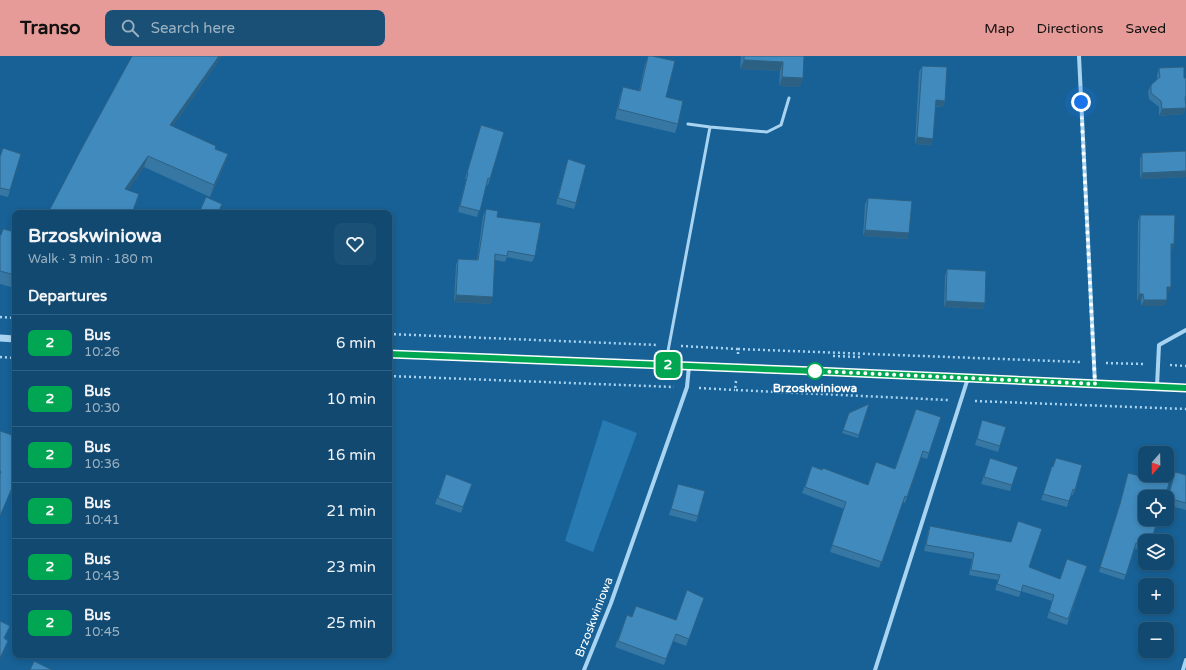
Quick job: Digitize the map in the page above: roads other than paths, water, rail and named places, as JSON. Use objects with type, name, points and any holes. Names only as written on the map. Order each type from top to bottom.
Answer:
[{"type":"street","points":[[1079,56],[1095,384]]},
{"type":"street","points":[[1157,386],[1159,345],[1186,330]]},
{"type":"street","points":[[0,338],[12,339]]},
{"type":"street","points":[[392,354],[1186,388]]},
{"type":"street","name":"Brzoskwiniowa","points":[[584,670],[611,603],[687,387],[689,366]]},
{"type":"street","points":[[875,670],[968,378]]},
{"type":"street","points":[[1183,670],[1186,660]]},
{"type":"lane","points":[[688,124],[767,132],[781,125],[789,98]]},
{"type":"lane","points":[[667,365],[669,346],[710,127]]},
{"type":"place","name":"Brzoskwiniowa","points":[[815,371]]}]
